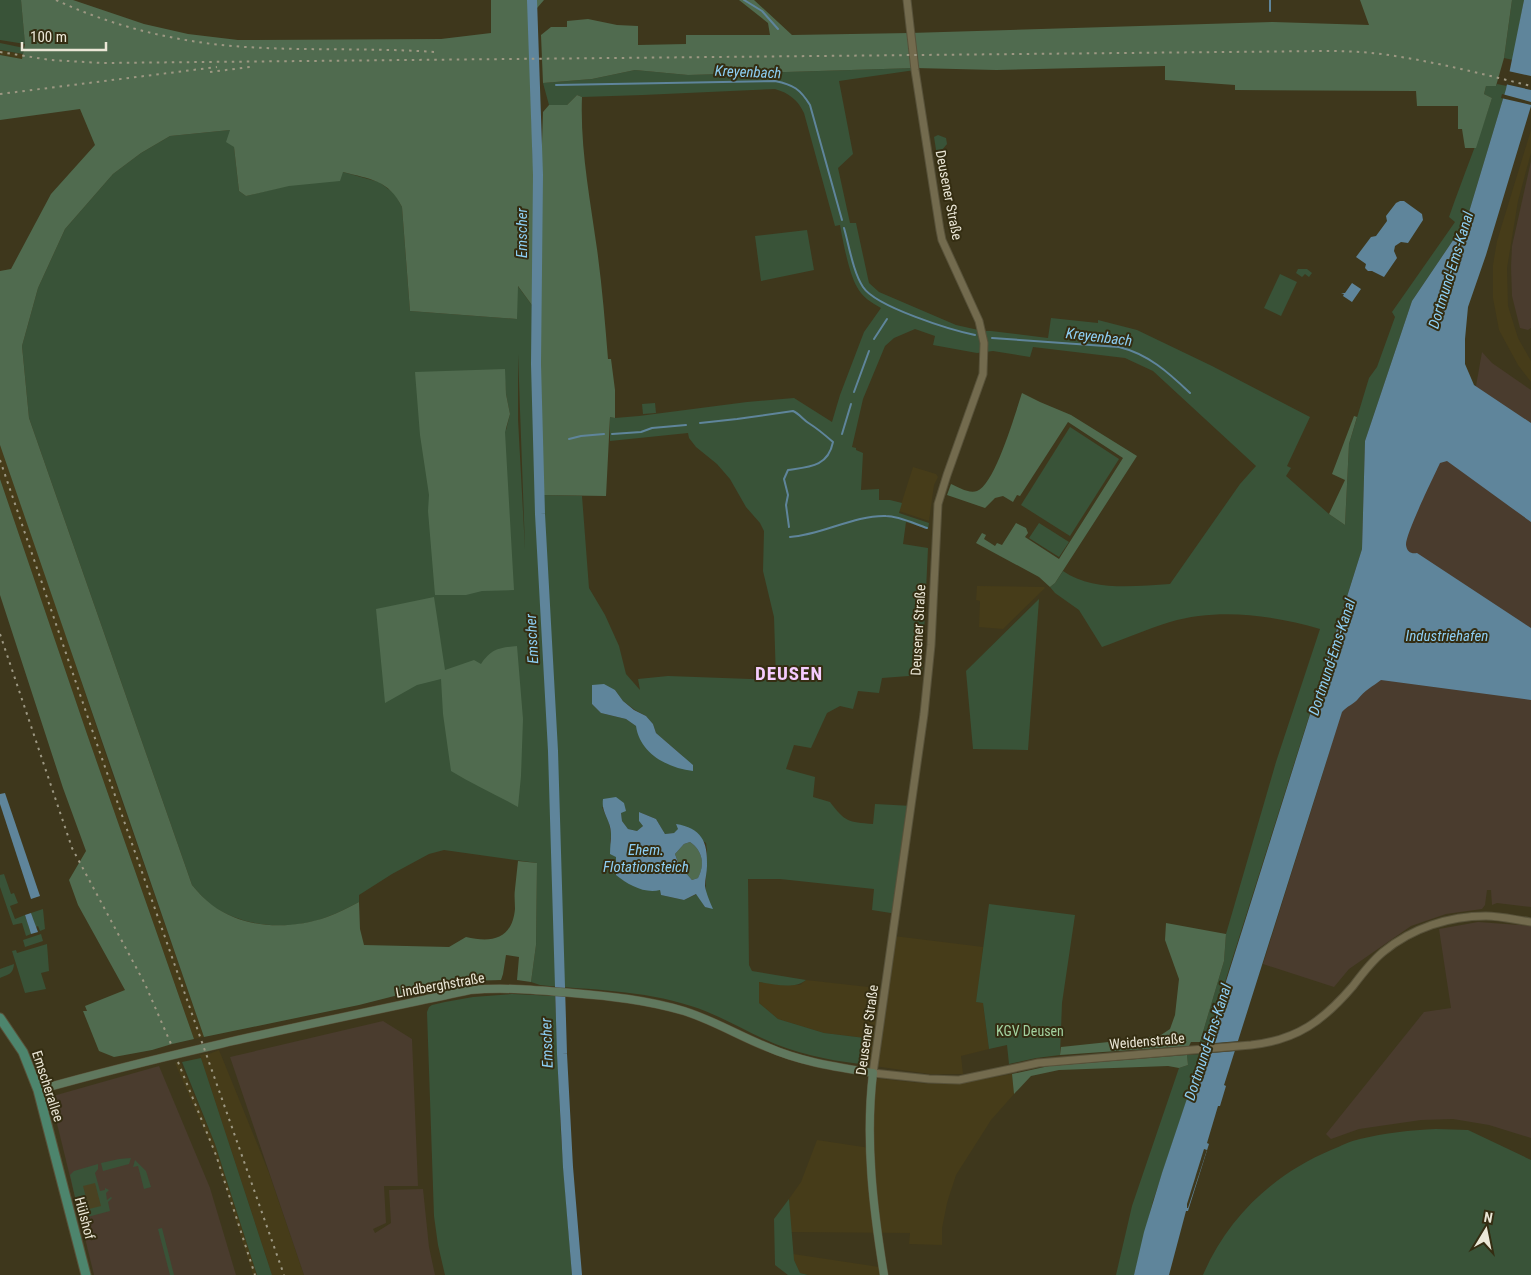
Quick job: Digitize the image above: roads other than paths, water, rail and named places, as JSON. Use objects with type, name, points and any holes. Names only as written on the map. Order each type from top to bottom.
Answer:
[{"type":"main road","name":"Lindberghstraße","points":[[38,1090],[131,1064],[225,1042],[487,988],[582,994],[634,1000],[670,1007],[709,1021],[767,1048],[792,1057],[824,1065],[873,1073]]},
{"type":"main road","name":"Emscherallee","points":[[0,1018],[23,1052],[38,1090],[57,1168]]},
{"type":"main road","name":"Deusener Straße","points":[[873,1073],[870,1108],[870,1146],[878,1234],[884,1275]]},
{"type":"main road","name":"Hülshof","points":[[57,1168],[86,1275]]},
{"type":"street","name":"Deusener Straße","points":[[873,1073],[924,714],[931,645],[938,504],[981,381],[985,356],[983,331],[942,240],[915,70],[907,0]]},
{"type":"street","name":"Weidenstraße","points":[[873,1073],[958,1080],[1038,1063],[1251,1045],[1288,1037],[1316,1022],[1340,1000],[1372,962],[1383,952],[1417,930],[1444,921],[1470,917],[1486,916],[1531,922]]},
{"type":"water","points":[[1524,0],[1531,0],[1531,106],[1486,255],[1468,307],[1465,364],[1474,385],[1531,423],[1531,522],[1447,461],[1440,463],[1415,518],[1406,545],[1410,552],[1417,553],[1531,628],[1531,700],[1381,680],[1342,712],[1224,1085],[1226,1086],[1220,1106],[1218,1106],[1207,1143],[1209,1144],[1188,1211],[1186,1211],[1169,1275],[1134,1275],[1144,1232],[1162,1173],[1223,991],[1362,549],[1365,441],[1412,301],[1462,227],[1469,212],[1506,89]]},
{"type":"water","points":[[1404,201],[1422,214],[1423,220],[1408,243],[1401,242],[1395,246],[1394,251],[1397,258],[1384,277],[1368,271],[1365,268],[1366,264],[1356,257],[1371,237],[1376,236],[1387,221],[1386,216],[1396,203]]},
{"type":"water","points":[[1352,283],[1361,289],[1352,302],[1341,293],[1345,293]]},
{"type":"water","points":[[604,684],[615,690],[623,701],[634,710],[646,716],[653,724],[656,733],[693,765],[693,771],[674,767],[649,752],[639,736],[636,726],[626,719],[601,713],[592,704],[592,685]]},
{"type":"water","points":[[5,793],[40,896],[31,899],[0,804],[0,794]]},
{"type":"water","name":"Ehem. Flotationsteich","points":[[616,797],[624,803],[626,811],[621,813],[622,821],[628,829],[637,831],[643,826],[639,821],[639,812],[656,819],[665,834],[674,833],[678,829],[676,824],[697,832],[706,849],[705,886],[713,909],[705,907],[696,894],[684,900],[661,895],[660,890],[648,891],[637,888],[616,875],[616,857],[610,854],[611,829],[603,808],[603,799]],"holes":[[[690,842],[700,854],[702,868],[698,878],[692,880],[679,865],[675,854],[684,844]]]},
{"type":"water","points":[[31,913],[38,932],[31,934],[25,915]]},
{"type":"waterway","name":"Emscher","points":[[532,0],[538,175],[536,364],[540,514],[553,751],[562,1054],[568,1167],[577,1275]]},
{"type":"waterway","points":[[744,0],[762,11],[778,29]]},
{"type":"waterway","points":[[1270,0],[1270,11]]},
{"type":"waterway","name":"Kreyenbach","points":[[556,85],[775,81],[792,86],[800,91],[810,105],[842,220]]},
{"type":"waterway","name":"Kreyenbach","points":[[844,228],[857,274],[863,287],[871,295],[915,317],[975,335]]},
{"type":"waterway","points":[[874,339],[887,319]]},
{"type":"waterway","name":"Kreyenbach","points":[[992,338],[1119,347],[1148,359],[1166,371],[1190,393]]},
{"type":"waterway","points":[[854,392],[869,351]]},
{"type":"waterway","points":[[842,434],[851,404]]},
{"type":"waterway","points":[[700,423],[793,411],[833,442],[827,457],[822,461],[810,466],[788,470],[784,479],[788,495],[786,505],[789,527]]},
{"type":"waterway","points":[[612,434],[641,432],[652,428],[686,425]]},
{"type":"waterway","points":[[569,439],[604,434]]},
{"type":"waterway","points":[[790,537],[814,533],[862,519],[886,516],[907,520],[927,528]]},
{"type":"railway","points":[[56,0],[75,9],[137,29],[179,39],[221,45],[434,52]]},
{"type":"railway","points":[[0,52],[50,60],[102,63],[1343,51],[1412,59],[1531,86]]},
{"type":"railway","points":[[0,94],[217,67]]},
{"type":"railway","points":[[210,72],[250,67]]},
{"type":"railway","points":[[0,460],[99,750],[284,1275]]},
{"type":"railway","points":[[0,634],[72,848],[145,984],[171,1044]]},
{"type":"railway","points":[[178,1062],[216,1155],[255,1275]]},
{"type":"district","name":"DEUSEN","points":[[789,673]]},
{"type":"water label","name":"Dortmund-Ems-Kanal","points":[[1451,270]]},
{"type":"water label","name":"Industriehafen","points":[[1447,636]]},
{"type":"water label","name":"Dortmund-Ems-Kanal","points":[[1332,657]]},
{"type":"water label","name":"Dortmund-Ems-Kanal","points":[[1208,1042]]},
{"type":"park label","name":"KGV Deusen","points":[[1030,1031]]}]
